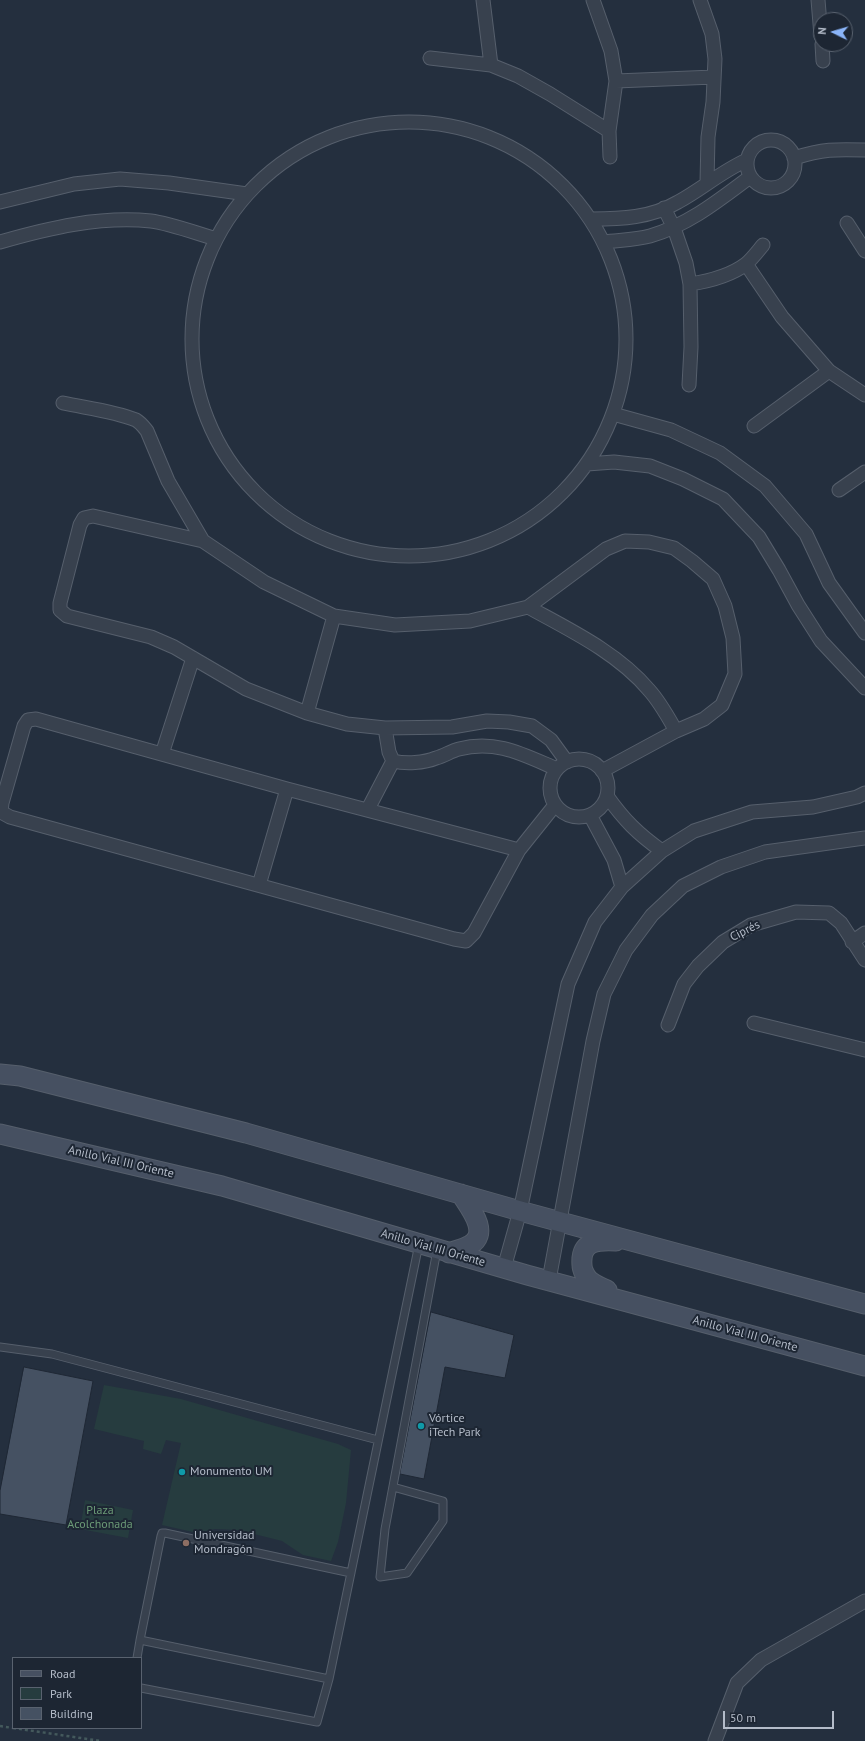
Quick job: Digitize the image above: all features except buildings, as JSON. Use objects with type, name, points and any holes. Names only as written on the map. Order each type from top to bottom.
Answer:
[{"type":"main road","points":[[0,1074],[20,1076],[246,1133],[520,1211],[865,1304]]},
{"type":"main road","name":"Anillo Vial III Oriente","points":[[0,1134],[222,1186],[504,1268],[865,1366]]},
{"type":"main road","points":[[444,1251],[471,1245],[478,1236],[479,1221],[461,1194]]},
{"type":"main road","points":[[630,1302],[589,1281],[582,1268],[582,1256],[584,1248],[602,1240],[638,1242]]},
{"type":"street","points":[[482,0],[491,65]]},
{"type":"street","points":[[593,0],[611,51],[616,82],[609,131],[610,157]]},
{"type":"street","points":[[700,0],[712,34],[715,59],[708,137],[708,183]]},
{"type":"street","points":[[818,0],[819,12]]},
{"type":"street","points":[[822,52],[823,60]]},
{"type":"street","points":[[430,58],[491,65],[518,76],[609,131]]},
{"type":"street","points":[[616,82],[714,77]]},
{"type":"street","points":[[403,121],[447,124],[489,136],[529,157],[563,185],[591,219],[604,242],[617,275],[625,317],[626,345],[622,380],[613,414],[602,440],[587,464],[559,497],[524,524],[484,544],[441,555],[397,557],[354,550],[312,534],[275,511],[243,480],[218,443],[201,402],[193,358],[194,314],[213,238],[221,230],[247,194],[280,164],[317,141],[359,127],[403,121]]},
{"type":"street","points":[[770,139],[781,142],[790,148],[794,158],[794,170],[789,180],[780,186],[769,188],[758,185],[750,177],[747,169],[747,160],[751,149],[759,142],[770,139]]},
{"type":"street","points":[[794,158],[817,151],[836,149],[865,150]]},
{"type":"street","points":[[591,219],[615,219],[648,215],[677,203],[732,166],[747,160]]},
{"type":"street","points":[[604,242],[648,237],[674,228],[700,214],[750,177]]},
{"type":"street","points":[[0,202],[74,184],[120,179],[169,183],[247,194]]},
{"type":"street","points":[[664,208],[674,228],[686,263],[690,284],[691,347],[689,385]]},
{"type":"street","points":[[0,242],[44,229],[101,220],[152,221],[213,238]]},
{"type":"street","points":[[846,223],[865,251]]},
{"type":"street","points":[[690,284],[711,281],[746,264],[763,245]]},
{"type":"street","points":[[746,264],[782,317],[829,371],[865,395]]},
{"type":"street","points":[[754,426],[829,371]]},
{"type":"street","points":[[63,402],[136,420],[142,424],[168,481],[204,541]]},
{"type":"street","points":[[613,414],[671,430],[720,452],[765,486],[806,534],[829,583],[865,633]]},
{"type":"street","points":[[587,464],[614,462],[650,466],[683,479],[723,499],[759,537],[798,605],[821,641],[865,688]]},
{"type":"street","points":[[839,490],[865,472]]},
{"type":"street","points":[[562,765],[551,740],[532,726],[509,722],[487,722],[452,726],[385,728],[347,724],[307,713],[246,689],[174,647],[151,637],[67,616],[60,610],[60,603],[80,525],[84,518],[93,516],[204,541],[264,582],[334,616],[395,625],[470,621],[528,607],[606,549],[625,541],[649,542],[674,548],[713,579],[725,606],[733,638],[735,674],[722,706],[704,719],[676,731],[602,771]]},
{"type":"street","points":[[528,607],[574,632],[623,664],[650,690],[676,731]]},
{"type":"street","points":[[307,713],[334,616]]},
{"type":"street","points":[[162,754],[193,658]]},
{"type":"street","points":[[519,850],[368,809],[287,789],[36,719],[28,720],[24,726],[4,796],[1,812],[10,817],[466,941],[474,932],[519,850],[556,806]]},
{"type":"street","points":[[385,728],[389,752],[393,761]]},
{"type":"street","points":[[393,761],[403,763],[434,759],[459,749],[481,746],[507,748],[562,765],[580,759],[592,763],[602,771],[607,783],[607,796],[600,808],[590,815],[578,818],[565,814],[556,806],[550,794],[551,781],[562,765]]},
{"type":"street","points":[[368,809],[393,761]]},
{"type":"street","points":[[259,885],[287,789]]},
{"type":"street","points":[[504,1268],[520,1211],[568,984],[595,922],[622,887],[662,851],[694,831],[752,812],[813,807],[857,797],[865,793]]},
{"type":"street","points":[[607,796],[623,818],[642,838],[662,851]]},
{"type":"street","points":[[590,815],[614,860],[622,887]]},
{"type":"street","points":[[549,1280],[593,1041],[604,994],[626,950],[652,915],[683,886],[721,867],[766,852],[864,840]]},
{"type":"street","name":"Ciprés","points":[[668,1025],[684,984],[698,966],[723,942],[751,925],[796,912],[829,913],[841,922],[852,942],[865,960]]},
{"type":"street","points":[[852,942],[865,933]]},
{"type":"street","points":[[754,1023],[865,1050]]},
{"type":"street","points":[[715,1741],[737,1682],[761,1660],[865,1601]]},
{"type":"lane","points":[[142,1688],[318,1722],[329,1679],[420,1244]]},
{"type":"lane","points":[[393,1487],[442,1501],[443,1521],[407,1573],[380,1577],[385,1529],[393,1487],[444,1251]]},
{"type":"lane","points":[[0,1347],[52,1354],[378,1440]]},
{"type":"lane","points":[[136,1657],[153,1570],[162,1533],[351,1573]]},
{"type":"lane","points":[[140,1640],[329,1679]]},
{"type":"path","points":[[0,1726],[12,1728]]},
{"type":"path","points":[[20,1729],[101,1741]]},
{"type":"green space","points":[[104,1385],[181,1399],[338,1444],[351,1450],[346,1503],[338,1542],[331,1561],[303,1555],[282,1541],[238,1530],[215,1529],[197,1533],[162,1525],[181,1443],[166,1440],[161,1454],[143,1449],[144,1441],[94,1429]]},
{"type":"green space","name":"Plaza Acolchonada","points":[[85,1500],[133,1510],[128,1538],[80,1529]]},
{"type":"place","name":"Vórtice iTech Park","points":[[421,1426]]},
{"type":"place","name":"Monumento UM","points":[[182,1472]]},
{"type":"place","name":"Universidad Mondragón","points":[[186,1543]]}]
